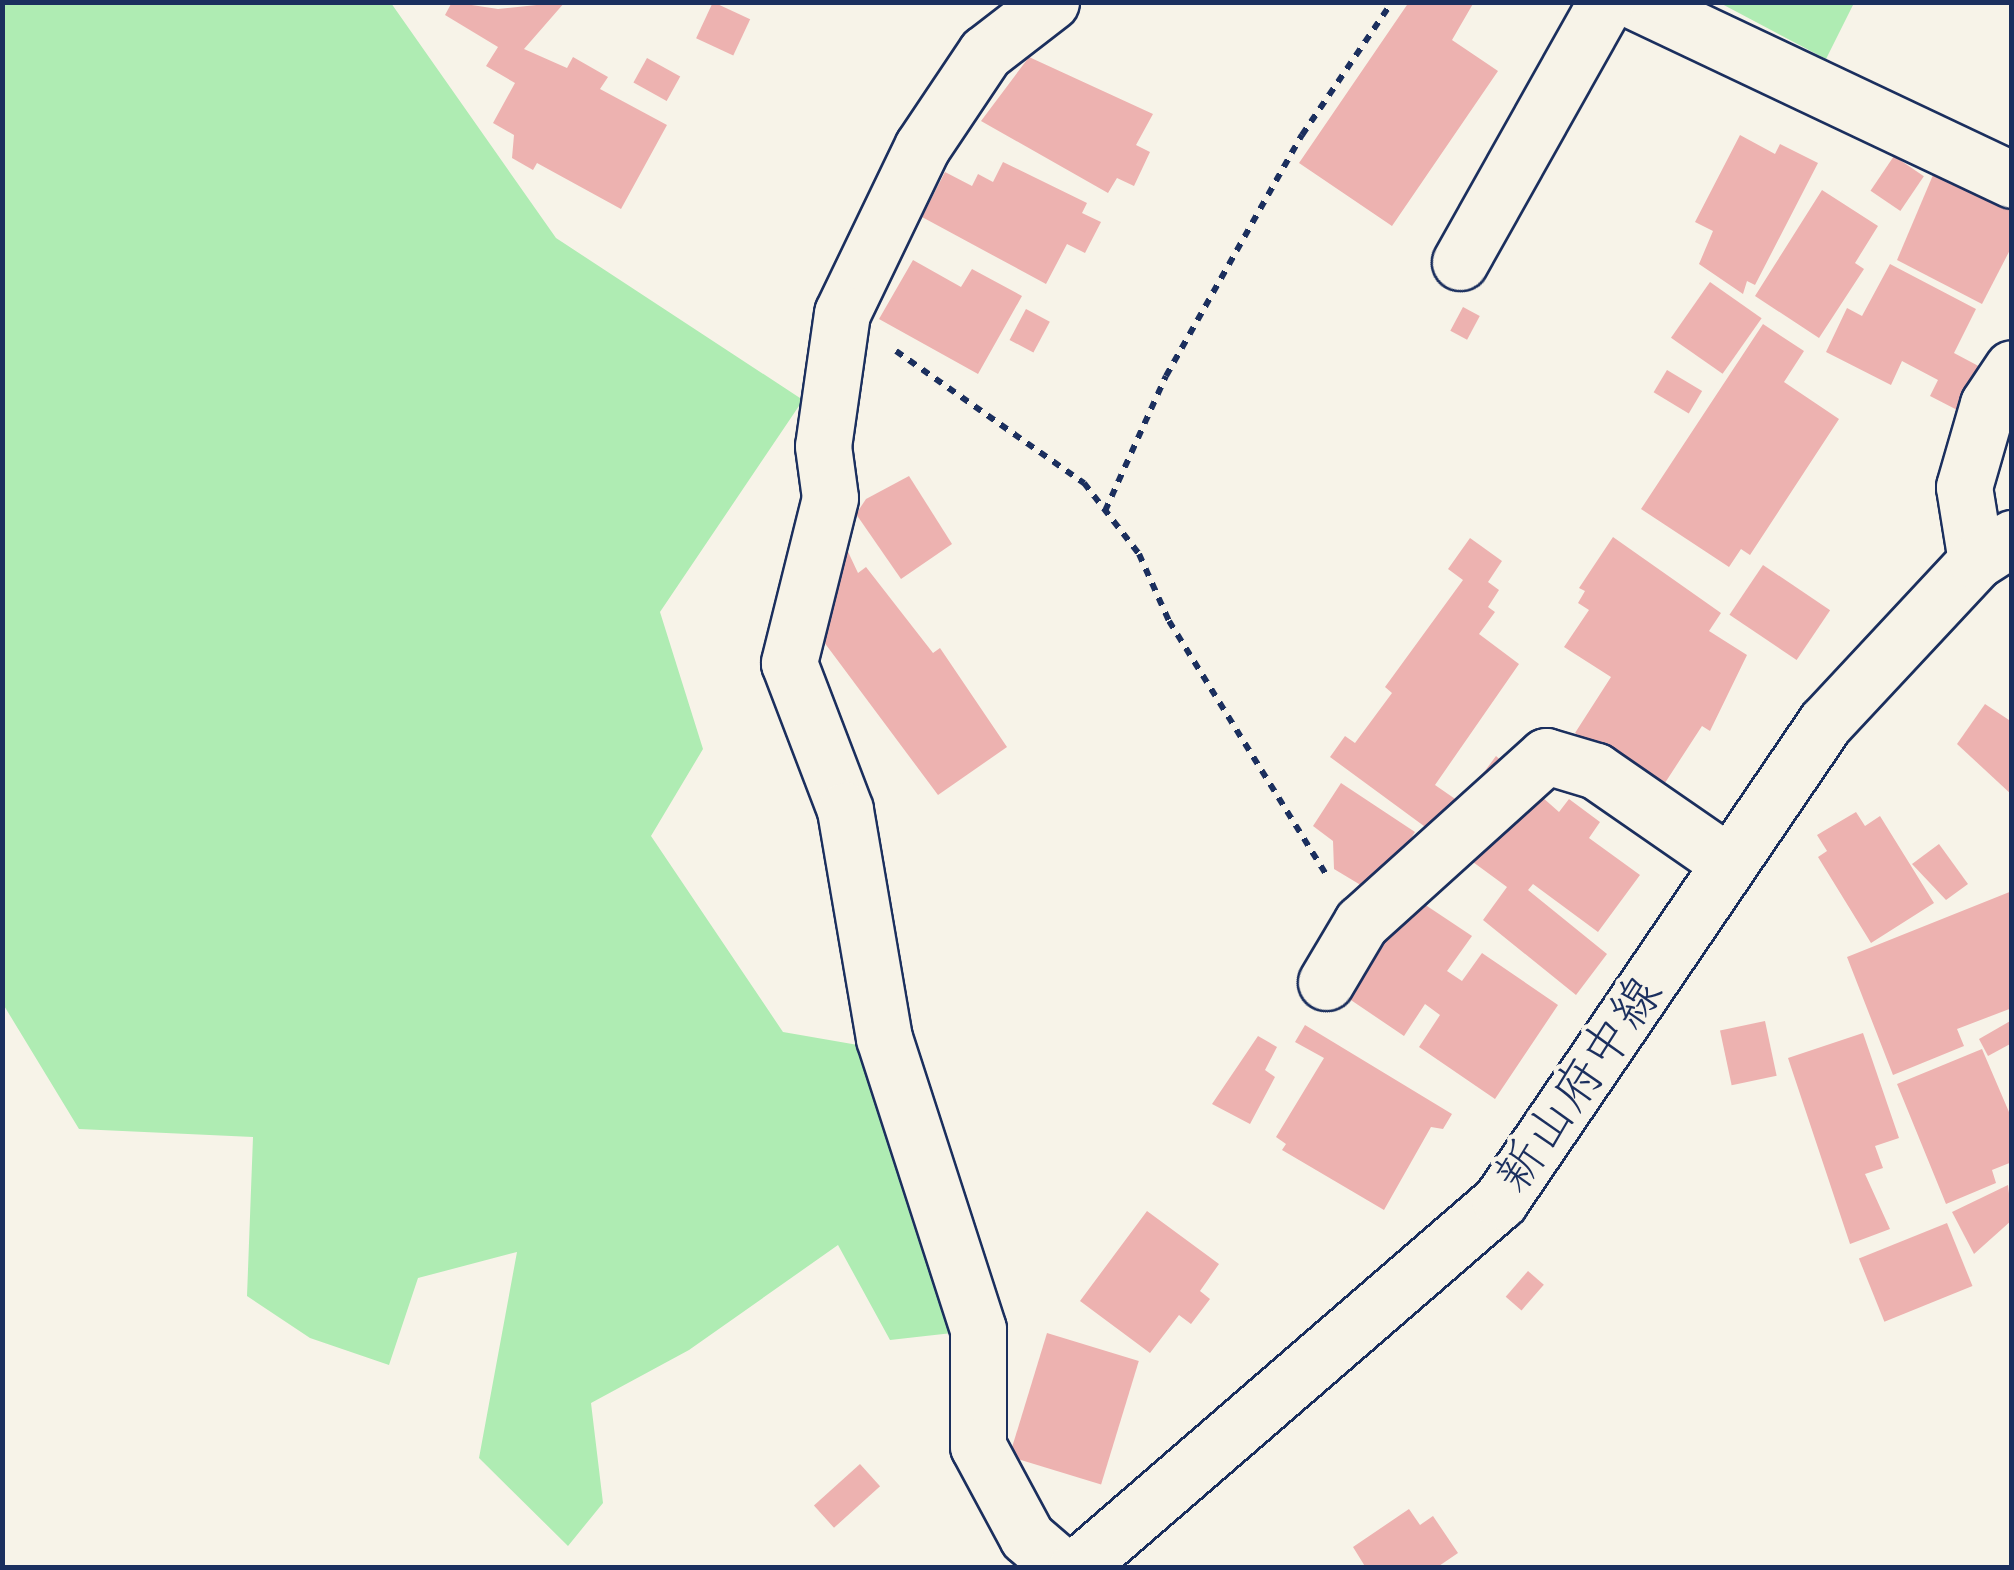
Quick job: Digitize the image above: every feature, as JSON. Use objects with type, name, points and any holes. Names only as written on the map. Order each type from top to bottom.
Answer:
[{"type":"street","points":[[1051,2],[985,53],[922,148],[842,313],[823,446],[830,498],[789,662],[846,810],[884,1038],[978,1329],[978,1446],[1027,1537],[1063,1568]]},
{"type":"street","points":[[1460,262],[1606,2]]},
{"type":"street","points":[[1636,2],[2012,180]]},
{"type":"street","points":[[1994,549],[1964,487],[1988,404],[2012,368]]},
{"type":"street","name":"新山府中線","points":[[1076,1568],[1500,1201],[1825,722],[1994,549]]},
{"type":"street","points":[[1326,982],[1361,922],[1546,756],[1596,770],[1730,863]]},
{"type":"path","points":[[1105,511],[1166,376],[1272,187],[1392,2]]},
{"type":"path","points":[[842,313],[1084,483],[1139,554],[1169,621],[1296,834],[1361,922]]},
{"type":"green space","points":[[1854,2],[1826,59],[1720,3]]},
{"type":"green space","points":[[3,3],[391,3],[556,238],[803,400],[660,612],[703,749],[651,836],[783,1032],[881,1049],[970,1331],[890,1340],[838,1245],[689,1350],[591,1403],[603,1503],[568,1546],[479,1458],[517,1252],[418,1278],[389,1365],[310,1338],[247,1296],[253,1137],[79,1129],[3,1004]]},
{"type":"building","points":[[452,2],[498,9],[565,2],[524,49],[567,68],[573,57],[608,77],[600,89],[667,125],[621,209],[537,163],[533,170],[512,158],[514,135],[493,123],[515,83],[486,66],[498,47],[445,15]]},
{"type":"building","points":[[713,2],[750,19],[733,56],[696,38]]},
{"type":"building","points":[[1409,2],[1474,2],[1452,40],[1498,71],[1392,226],[1299,163]]},
{"type":"building","points":[[1029,57],[1153,114],[1136,145],[1150,152],[1134,186],[1117,178],[1108,193],[981,121]]},
{"type":"building","points":[[647,58],[680,76],[667,101],[633,82]]},
{"type":"building","points":[[1740,135],[1775,154],[1780,144],[1818,163],[1755,285],[1747,281],[1743,294],[1699,264],[1713,231],[1695,222]]},
{"type":"building","points":[[1894,156],[1924,176],[1900,211],[1871,191]]},
{"type":"building","points":[[1003,162],[1087,203],[1082,213],[1101,222],[1085,253],[1067,244],[1046,284],[922,217],[945,172],[972,186],[978,174],[993,182]]},
{"type":"building","points":[[1936,168],[2012,206],[2012,246],[1982,304],[1897,260]]},
{"type":"building","points":[[1822,190],[1878,226],[1855,263],[1864,269],[1819,338],[1755,296]]},
{"type":"building","points":[[913,260],[961,287],[972,269],[1022,296],[978,374],[879,319]]},
{"type":"building","points":[[1890,264],[1976,309],[1954,353],[1986,370],[1963,413],[1930,396],[1938,380],[1902,361],[1891,385],[1826,352],[1847,308],[1862,316]]},
{"type":"building","points":[[1710,282],[1762,318],[1723,374],[1671,338]]},
{"type":"building","points":[[1463,307],[1480,316],[1467,340],[1450,331]]},
{"type":"building","points":[[1026,309],[1050,322],[1033,353],[1010,340]]},
{"type":"building","points":[[1763,324],[1804,351],[1784,382],[1839,419],[1750,555],[1741,549],[1729,567],[1641,509]]},
{"type":"building","points":[[1667,370],[1702,391],[1689,413],[1654,392]]},
{"type":"building","points":[[909,476],[952,544],[901,579],[856,514],[866,499]]},
{"type":"building","points":[[1613,537],[1721,613],[1709,631],[1747,655],[1710,731],[1702,726],[1661,789],[1575,733],[1611,677],[1564,647],[1589,610],[1578,603],[1585,591],[1579,588]]},
{"type":"building","points":[[1470,538],[1502,561],[1488,582],[1499,590],[1488,607],[1495,612],[1479,634],[1519,664],[1435,785],[1461,803],[1496,756],[1559,812],[1569,799],[1600,822],[1589,838],[1640,875],[1598,932],[1533,884],[1528,890],[1607,954],[1576,995],[1483,920],[1507,887],[1330,757],[1345,736],[1355,743],[1392,693],[1385,687],[1463,580],[1448,569]]},
{"type":"building","points":[[842,539],[858,573],[866,567],[933,653],[940,648],[1007,747],[938,795],[812,626]]},
{"type":"building","points":[[1763,565],[1830,610],[1797,660],[1729,615]]},
{"type":"building","points":[[1985,704],[2012,722],[2012,795],[1957,744]]},
{"type":"building","points":[[1341,783],[1415,832],[1374,893],[1334,869],[1333,841],[1313,826]]},
{"type":"building","points":[[1856,812],[1865,826],[1880,816],[1934,903],[1871,943],[1818,857],[1827,851],[1817,835]]},
{"type":"building","points":[[1939,844],[1968,884],[1946,900],[1912,864]]},
{"type":"building","points":[[2012,891],[2012,1008],[1957,1029],[1964,1046],[1893,1075],[1847,957]]},
{"type":"building","points":[[1406,892],[1472,936],[1447,971],[1462,981],[1482,953],[1558,1005],[1495,1099],[1419,1047],[1440,1015],[1425,1004],[1404,1036],[1339,992]]},
{"type":"building","points":[[2012,1020],[2012,1043],[1988,1056],[1979,1039]]},
{"type":"building","points":[[1765,1021],[1777,1076],[1732,1085],[1720,1031]]},
{"type":"building","points":[[1305,1025],[1452,1114],[1443,1129],[1431,1127],[1384,1210],[1282,1150],[1286,1144],[1276,1137],[1324,1058],[1295,1042]]},
{"type":"building","points":[[1863,1033],[1899,1138],[1875,1146],[1883,1168],[1865,1174],[1890,1229],[1850,1244],[1788,1058]]},
{"type":"building","points":[[1258,1036],[1277,1047],[1265,1070],[1275,1077],[1250,1124],[1212,1104]]},
{"type":"building","points":[[1982,1049],[2012,1119],[2012,1162],[1992,1170],[1996,1183],[1946,1204],[1897,1084]]},
{"type":"building","points":[[2008,1185],[2012,1220],[1974,1254],[1952,1212]]},
{"type":"building","points":[[1147,1211],[1219,1264],[1200,1291],[1210,1299],[1191,1324],[1179,1315],[1150,1353],[1080,1301]]},
{"type":"building","points":[[1947,1223],[1972,1286],[1884,1322],[1859,1259]]},
{"type":"building","points":[[1528,1271],[1544,1285],[1522,1310],[1506,1297]]},
{"type":"building","points":[[1047,1333],[1139,1361],[1101,1484],[1009,1456]]},
{"type":"building","points":[[860,1464],[880,1486],[834,1528],[814,1505]]},
{"type":"building","points":[[1409,1509],[1420,1525],[1433,1516],[1458,1553],[1436,1568],[1366,1568],[1353,1547]]}]
